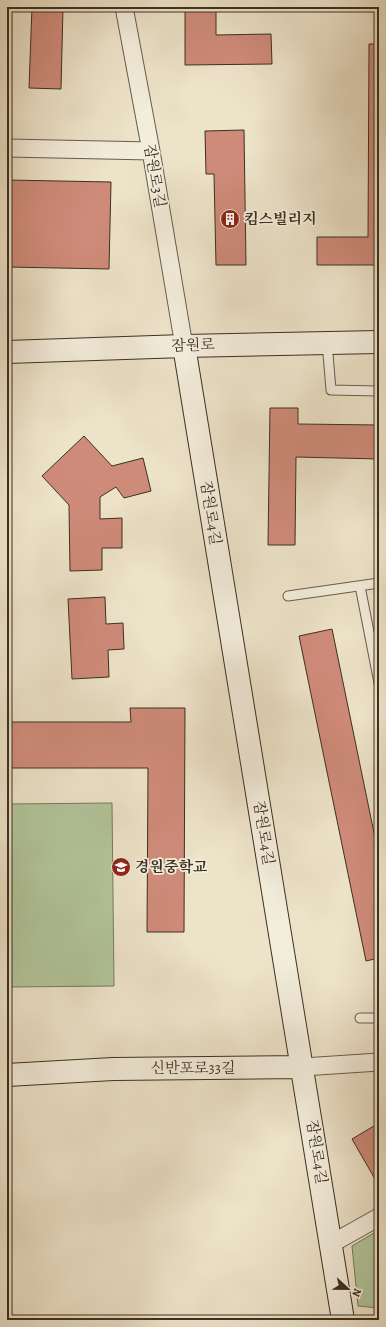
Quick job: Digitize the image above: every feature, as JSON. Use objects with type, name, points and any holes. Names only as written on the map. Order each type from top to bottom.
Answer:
[{"type":"street","name":"잠원로3길","points":[[124,7],[151,151],[184,346]]},
{"type":"street","points":[[7,148],[151,151]]},
{"type":"street","name":"잠원로","points":[[7,352],[327,342],[379,342]]},
{"type":"street","name":"잠원로4길","points":[[184,346],[303,1067],[343,1320]]},
{"type":"street","name":"신반포로33길","points":[[7,1075],[113,1069],[303,1067],[379,1062]]},
{"type":"street","points":[[331,1244],[379,1216]]},
{"type":"lane","points":[[327,342],[332,390],[379,391]]},
{"type":"lane","points":[[288,596],[379,583]]},
{"type":"lane","points":[[360,586],[379,683]]},
{"type":"lane","points":[[360,1018],[379,1018]]},
{"type":"green space","points":[[283,7],[379,7],[379,9],[283,10]]},
{"type":"green space","points":[[112,803],[114,986],[7,987],[7,804]]},
{"type":"green space","points":[[379,1230],[379,1308],[358,1306],[352,1246]]},
{"type":"building","points":[[32,7],[63,7],[61,89],[29,88]]},
{"type":"building","points":[[185,7],[216,7],[216,35],[271,34],[272,64],[185,65]]},
{"type":"building","points":[[369,44],[379,44],[379,265],[317,265],[317,237],[368,237]]},
{"type":"building","name":"킴스빌리지","points":[[244,130],[246,265],[216,265],[214,174],[206,174],[205,131]]},
{"type":"building","points":[[7,180],[111,182],[109,269],[7,267]]},
{"type":"building","points":[[270,408],[298,408],[298,424],[379,425],[379,459],[296,457],[295,545],[268,545]]},
{"type":"building","points":[[84,436],[112,466],[143,458],[151,491],[124,498],[116,487],[100,497],[100,519],[122,518],[122,548],[102,548],[102,570],[70,571],[69,505],[42,476]]},
{"type":"building","points":[[105,597],[106,624],[123,623],[124,649],[108,650],[109,677],[72,679],[68,599]]},
{"type":"building","points":[[332,629],[379,857],[379,958],[366,961],[299,636]]},
{"type":"building","name":"경원중학교","points":[[130,708],[185,708],[184,932],[147,932],[148,768],[7,768],[7,722],[131,722]]},
{"type":"building","points":[[379,1123],[379,1186],[352,1139]]},
{"type":"place","name":"킴스빌리지","points":[[230,219]]},
{"type":"place","name":"경원중학교","points":[[121,867]]}]
